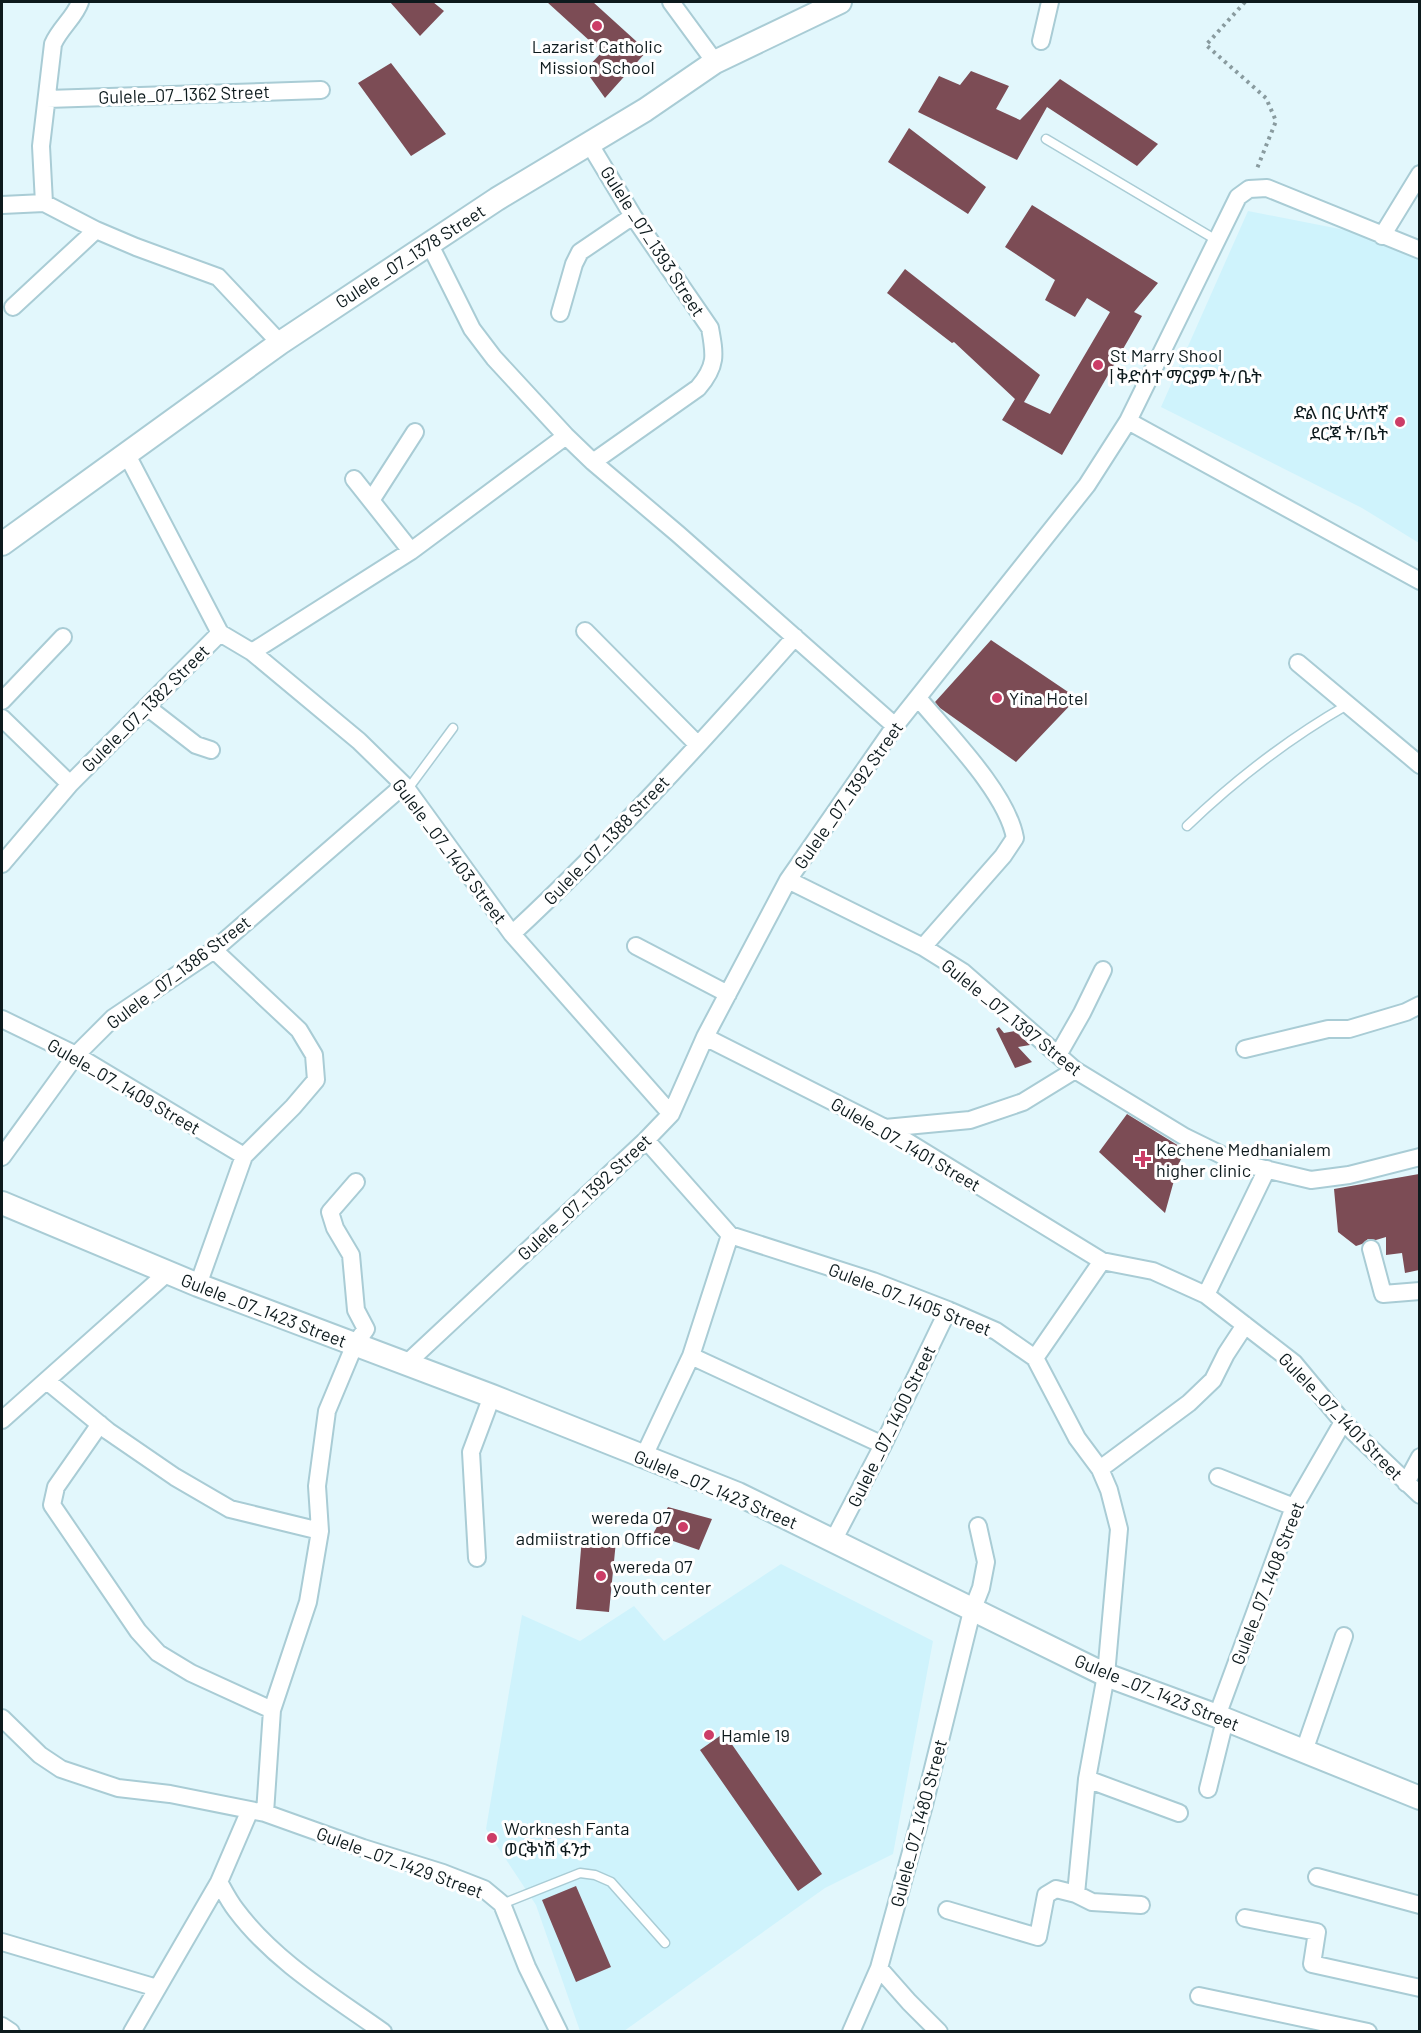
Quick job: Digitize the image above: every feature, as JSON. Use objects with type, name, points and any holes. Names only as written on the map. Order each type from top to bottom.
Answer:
[{"type":"main road","name":"Gulele _07_1378 Street","points":[[3,540],[280,343],[496,199],[645,110],[715,62],[837,2]]},
{"type":"main road","name":"Gulele _07_1423 Street","points":[[4,1209],[492,1396],[738,1494],[1106,1675],[1221,1718],[1419,1798]]},
{"type":"street","points":[[44,203],[41,146],[53,44],[57,34],[77,10],[80,2]]},
{"type":"street","points":[[671,2],[715,62]]},
{"type":"street","points":[[1041,41],[1050,2]]},
{"type":"street","name":"Gulele_07_1362 Street","points":[[47,99],[321,90]]},
{"type":"street","name":"Gulele _07_1393 Street","points":[[589,143],[633,216],[710,328],[714,350],[710,374],[698,388],[593,462]]},
{"type":"street","points":[[1382,236],[1419,174]]},
{"type":"street","points":[[1249,189],[1267,188],[1419,250]]},
{"type":"street","name":"Gulele _07_1392 Street","points":[[406,1364],[646,1140],[670,1114],[705,1037],[788,880],[895,726],[1087,484],[1128,421],[1238,197],[1249,189]]},
{"type":"street","points":[[2,205],[44,203],[96,230],[136,247],[218,276],[280,343]]},
{"type":"street","points":[[560,314],[574,264],[580,252],[633,216]]},
{"type":"street","points":[[13,307],[96,230]]},
{"type":"street","points":[[429,243],[472,329],[494,358],[566,436],[895,726]]},
{"type":"street","points":[[1128,421],[1419,581]]},
{"type":"street","points":[[372,499],[415,432]]},
{"type":"street","points":[[252,652],[411,551],[566,436]]},
{"type":"street","points":[[126,453],[220,633]]},
{"type":"street","points":[[354,479],[411,551]]},
{"type":"street","points":[[585,631],[698,745]]},
{"type":"street","name":"Gulele _07_1403 Street","points":[[220,633],[252,652],[359,741],[406,787],[512,934],[670,1114]]},
{"type":"street","name":"Gulele_07_1382 Street","points":[[2,864],[70,784],[220,633]]},
{"type":"street","points":[[2,701],[63,637]]},
{"type":"street","name":"Gulele_07_1388 Street","points":[[512,934],[559,891],[698,745],[795,637]]},
{"type":"street","points":[[1298,663],[1419,765]]},
{"type":"street","points":[[918,698],[991,786],[1013,826],[1015,838],[1003,856],[923,947]]},
{"type":"street","points":[[147,707],[196,745],[211,750]]},
{"type":"street","name":"Gulele_07_1382 Street","points":[[2,718],[70,784]]},
{"type":"street","name":"Gulele _07_1386 Street","points":[[2,1156],[76,1055],[113,1018],[214,950],[406,787]]},
{"type":"street","name":"Gulele _07_1397 Street","points":[[788,880],[923,947],[963,972],[1075,1070],[1185,1137],[1236,1162],[1311,1180],[1349,1174],[1419,1157]]},
{"type":"street","points":[[636,946],[728,994]]},
{"type":"street","points":[[198,1285],[244,1156],[293,1107],[316,1080],[314,1055],[299,1030],[214,950]]},
{"type":"street","points":[[1058,1055],[1103,970]]},
{"type":"street","points":[[1245,1049],[1328,1029],[1349,1029],[1406,1012],[1419,1005]]},
{"type":"street","name":"Gulele_07_1409 Street","points":[[2,1019],[76,1055],[244,1156]]},
{"type":"street","name":"Gulele_07_1401 Street","points":[[705,1037],[885,1128],[1102,1262],[1153,1271],[1206,1294],[1294,1363],[1343,1422],[1419,1495]]},
{"type":"street","points":[[885,1128],[970,1120],[1023,1101],[1075,1070]]},
{"type":"street","points":[[643,1458],[691,1356],[730,1235],[646,1140]]},
{"type":"street","points":[[1206,1294],[1268,1169]]},
{"type":"street","points":[[132,2031],[258,1812],[272,1710],[308,1602],[320,1531],[317,1486],[327,1411],[355,1344],[366,1329],[356,1310],[351,1255],[335,1228],[330,1212],[356,1182]]},
{"type":"street","name":"Gulele_07_1405 Street","points":[[730,1235],[873,1281],[996,1331],[1035,1358],[1077,1438],[1100,1469],[1119,1529],[1106,1675],[1087,1779],[1076,1894]]},
{"type":"street","points":[[1371,1249],[1383,1294],[1419,1291]]},
{"type":"street","points":[[1035,1358],[1102,1262]]},
{"type":"street","points":[[2,1420],[167,1273]]},
{"type":"street","name":"Gulele _07_1400 Street","points":[[833,1541],[883,1445],[948,1310]]},
{"type":"street","points":[[1100,1469],[1189,1403],[1213,1380],[1226,1354],[1245,1325]]},
{"type":"street","points":[[691,1356],[883,1445]]},
{"type":"street","points":[[47,1381],[99,1424],[175,1477],[230,1509],[320,1531]]},
{"type":"street","points":[[477,1558],[471,1452],[492,1396]]},
{"type":"street","name":"Gulele_07_1408 Street","points":[[1208,1789],[1221,1718],[1294,1507],[1343,1422]]},
{"type":"street","points":[[99,1424],[56,1487],[52,1505],[138,1631],[158,1653],[191,1673],[272,1710]]},
{"type":"street","points":[[1406,1483],[1419,1456]]},
{"type":"street","points":[[1218,1478],[1294,1507]]},
{"type":"street","name":"Gulele_07_1480 Street","points":[[851,2031],[879,1968],[924,1804],[972,1611],[981,1588],[986,1562],[978,1526]]},
{"type":"street","points":[[1304,1751],[1344,1636]]},
{"type":"street","name":"Gulele _07_1429 Street","points":[[2,1718],[40,1755],[61,1769],[118,1788],[170,1794],[258,1812],[443,1873],[484,1889],[502,1904],[527,1967],[559,2031]]},
{"type":"street","points":[[1087,1779],[1179,1812]]},
{"type":"street","points":[[1317,1877],[1419,1905]]},
{"type":"street","points":[[219,1882],[236,1910],[296,1971],[382,2031]]},
{"type":"street","points":[[947,1910],[1038,1937],[1047,1895],[1056,1889],[1076,1894],[1092,1902],[1141,1905]]},
{"type":"street","points":[[1245,1918],[1317,1932],[1312,1964],[1419,1988]]},
{"type":"street","points":[[2,1942],[157,1988]]},
{"type":"street","points":[[879,1968],[939,2031]]},
{"type":"street","points":[[1199,1996],[1368,2031]]},
{"type":"street","points":[[2,2026],[11,2031]]},
{"type":"lane","points":[[1046,139],[1218,241]]},
{"type":"lane","points":[[1187,826],[1240,778],[1313,725],[1347,705]]},
{"type":"lane","points":[[406,787],[453,728]]},
{"type":"lane","points":[[502,1904],[580,1873],[595,1875],[610,1882],[665,1943]]},
{"type":"path","points":[[1245,2],[1206,45],[1266,98],[1276,120],[1249,189]]},
{"type":"shaded area","points":[[1248,211],[1350,231],[1419,257],[1419,543],[1362,508],[1161,407]]},
{"type":"shaded area","name":"Hamle 19","points":[[781,1564],[933,1641],[893,1854],[825,1888],[624,2031],[580,2031],[536,1905],[486,1829],[522,1615],[580,1641],[634,1606],[664,1641]]},
{"type":"building","points":[[390,2],[433,2],[444,11],[420,36]]},
{"type":"building","name":"Lazarist Catholic Mission School","points":[[547,2],[593,2],[647,51],[605,98],[585,70],[602,52]]},
{"type":"building","points":[[391,63],[446,134],[411,156],[358,83]]},
{"type":"building","points":[[971,71],[1009,86],[996,109],[1020,120],[1060,79],[1158,144],[1137,166],[1047,107],[1017,160],[918,112],[939,76],[960,85]]},
{"type":"building","points":[[909,128],[986,187],[968,214],[888,162]]},
{"type":"building","points":[[1032,205],[1158,283],[1134,312],[1142,316],[1062,455],[1002,420],[1015,399],[954,342],[952,343],[887,293],[905,269],[1040,375],[1024,402],[1050,414],[1110,312],[1087,298],[1075,317],[1045,300],[1055,280],[1005,247]]},
{"type":"building","name":"Yina Hotel","points":[[991,640],[1077,698],[1016,762],[940,708],[935,702]]},
{"type":"building","points":[[999,1027],[1004,1033],[1015,1031],[1030,1045],[1018,1047],[1032,1062],[1015,1068],[996,1029]]},
{"type":"building","name":"Kechene Medhanialem higher clinic","points":[[1127,1114],[1179,1146],[1184,1152],[1165,1213],[1099,1152]]},
{"type":"building","points":[[1419,1174],[1419,1270],[1405,1273],[1402,1253],[1386,1255],[1386,1237],[1376,1240],[1368,1239],[1356,1246],[1338,1232],[1334,1189]]},
{"type":"building","name":"wereda 07 admiistration Office","points":[[668,1507],[712,1519],[699,1550],[653,1534]]},
{"type":"building","name":"wereda 07 youth center","points":[[582,1537],[616,1541],[609,1612],[576,1609]]},
{"type":"building","points":[[724,1733],[822,1874],[798,1891],[700,1750]]},
{"type":"building","points":[[576,1886],[611,1967],[576,1982],[542,1900]]},
{"type":"place","name":"Lazarist Catholic Mission School","points":[[597,26]]},
{"type":"place","name":"St Marry Shool | ቅድሰተ ማርያም ት/ቤት","points":[[1098,365]]},
{"type":"place","name":"ድል በር ሁለተኛ ደርጃ ት/ቤት","points":[[1400,422]]},
{"type":"place","name":"Yina Hotel","points":[[997,698]]},
{"type":"place","name":"Kechene Medhanialem higher clinic","points":[[1143,1159]]},
{"type":"place","name":"wereda 07 admiistration Office","points":[[683,1527]]},
{"type":"place","name":"wereda 07 youth center","points":[[601,1576]]},
{"type":"place","name":"Hamle 19","points":[[709,1735]]},
{"type":"place","name":"Worknesh Fanta ወርቅነሽ ፋንታ","points":[[492,1838]]}]
